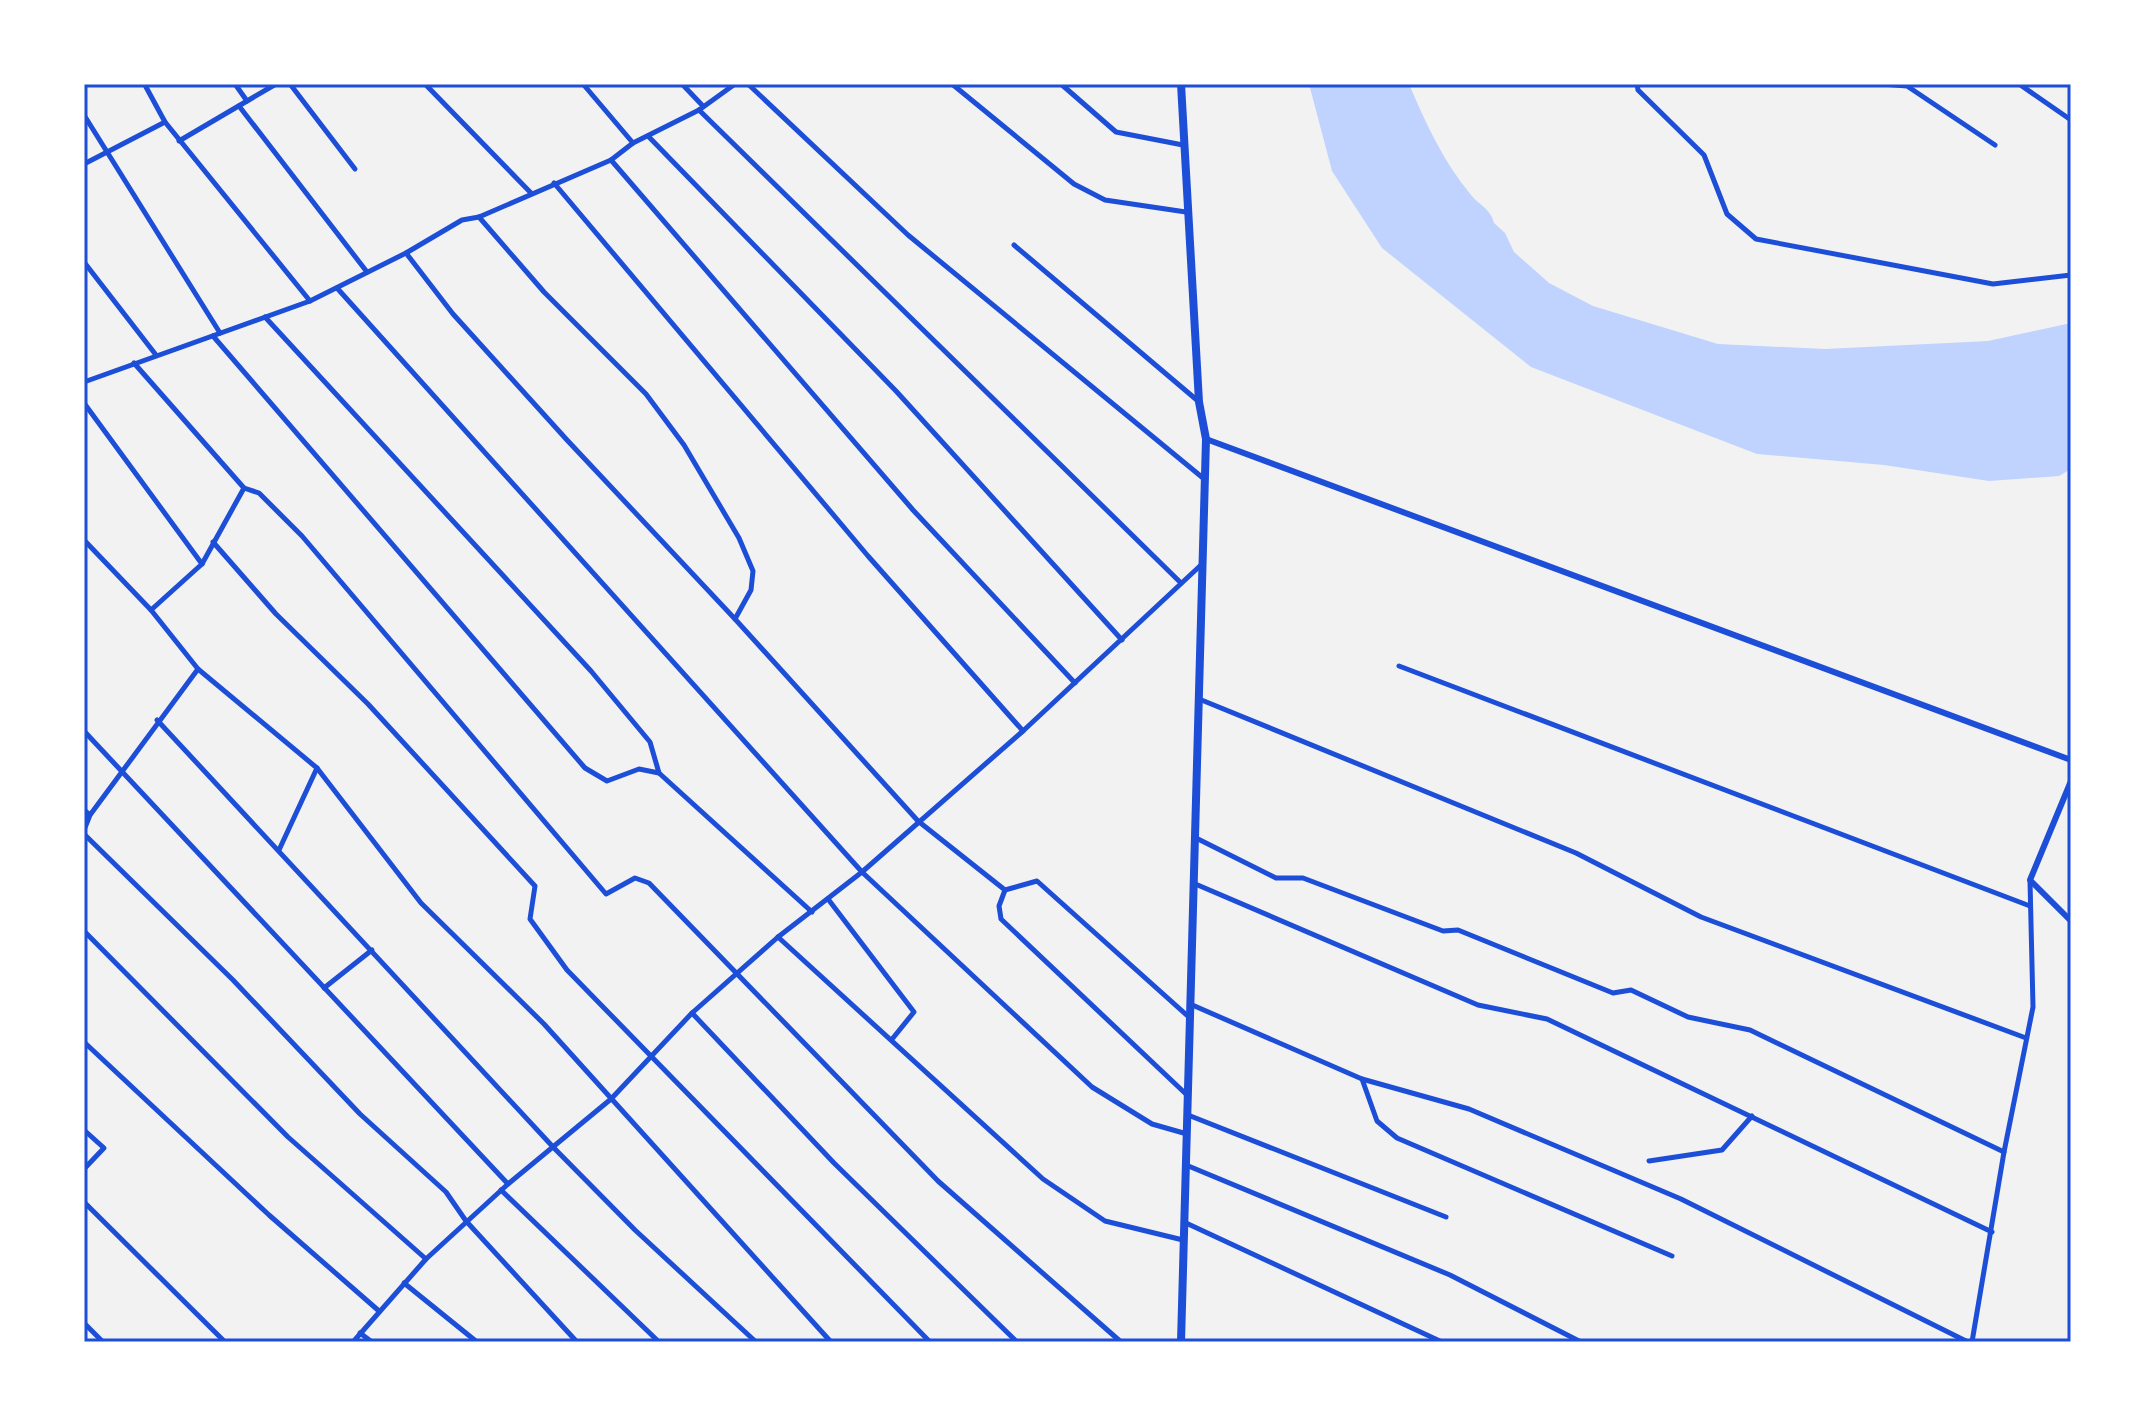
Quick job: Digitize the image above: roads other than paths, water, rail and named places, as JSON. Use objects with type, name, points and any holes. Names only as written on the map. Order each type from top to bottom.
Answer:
[{"type":"highway","points":[[1181,84],[1199,402],[1206,439],[1181,1340]]},
{"type":"street","points":[[235,84],[247,101]]},
{"type":"street","points":[[179,141],[276,84]]},
{"type":"street","points":[[290,84],[355,169]]},
{"type":"street","points":[[425,84],[531,193]]},
{"type":"street","points":[[583,84],[633,143]]},
{"type":"street","points":[[682,84],[701,107],[1181,583]]},
{"type":"street","points":[[84,382],[310,301],[406,253],[462,220],[479,217],[611,160],[633,143],[701,107],[735,84]]},
{"type":"street","points":[[748,84],[908,235],[1203,478]]},
{"type":"street","points":[[952,84],[1074,184],[1105,200],[1186,212]]},
{"type":"street","points":[[1061,84],[1087,111],[1116,132],[1183,145]]},
{"type":"street","points":[[1637,84],[1638,90],[1704,155],[1727,214],[1756,239],[1993,284],[2071,275]]},
{"type":"street","points":[[1882,84],[1907,86],[1995,145]]},
{"type":"street","points":[[2019,84],[2071,120]]},
{"type":"street","points":[[146,87],[179,141],[310,301]]},
{"type":"street","points":[[239,106],[367,272]]},
{"type":"street","points":[[84,115],[220,333]]},
{"type":"street","points":[[84,164],[165,122]]},
{"type":"street","points":[[648,136],[896,391],[1122,640]]},
{"type":"street","points":[[611,160],[913,510],[1075,683]]},
{"type":"street","points":[[554,183],[868,556],[1023,731]]},
{"type":"street","points":[[479,217],[544,292],[646,394],[684,445],[739,538],[753,571],[751,590],[735,619]]},
{"type":"street","points":[[1014,245],[1199,402]]},
{"type":"street","points":[[406,253],[453,314],[556,429],[735,619],[918,821],[1005,890]]},
{"type":"street","points":[[84,262],[156,355]]},
{"type":"street","points":[[337,288],[862,872],[1092,1087],[1152,1124],[1187,1134]]},
{"type":"street","points":[[265,317],[591,671],[650,742],[659,773]]},
{"type":"street","points":[[213,336],[585,768],[607,781],[639,769],[659,773],[812,912]]},
{"type":"street","points":[[134,363],[244,488],[259,493],[302,536],[606,894],[635,878],[649,883],[938,1181],[1121,1342]]},
{"type":"street","points":[[84,403],[202,564]]},
{"type":"street","points":[[1206,439],[2071,760]]},
{"type":"street","points":[[151,610],[202,564],[244,488]]},
{"type":"street","points":[[84,540],[151,610],[198,669],[317,768],[421,903],[544,1024],[831,1342]]},
{"type":"street","points":[[213,542],[276,614],[368,704],[535,886],[530,919],[567,970],[649,1058],[930,1342]]},
{"type":"street","points":[[353,1342],[426,1259],[501,1190],[611,1099],[692,1013],[778,937],[862,872],[1023,731],[1201,565]]},
{"type":"street","points":[[1399,666],[2030,906]]},
{"type":"street","points":[[198,669],[157,720],[90,815],[84,832],[233,980],[360,1114],[446,1192],[466,1221],[577,1342]]},
{"type":"street","points":[[1198,699],[1576,853],[1701,917],[2026,1038]]},
{"type":"street","points":[[157,720],[554,1148],[635,1230],[756,1342]]},
{"type":"street","points":[[84,731],[508,1184]]},
{"type":"street","points":[[279,850],[317,768]]},
{"type":"street","points":[[1190,1004],[1362,1079],[1469,1109],[1681,1199],[1970,1342],[2033,1007],[2030,880],[2071,781]]},
{"type":"street","points":[[84,810],[90,815]]},
{"type":"street","points":[[1194,837],[1276,878],[1303,878],[1443,931],[1458,930],[1613,993],[1631,990],[1688,1017],[1750,1030],[2004,1152]]},
{"type":"street","points":[[2030,880],[2071,921]]},
{"type":"street","points":[[1005,890],[1037,881],[1190,1018]]},
{"type":"street","points":[[1193,883],[1478,1005],[1547,1019],[1992,1232]]},
{"type":"street","points":[[1005,890],[999,906],[1001,919],[1188,1095]]},
{"type":"street","points":[[828,899],[914,1012],[893,1038]]},
{"type":"street","points":[[84,931],[288,1137],[426,1259]]},
{"type":"street","points":[[778,937],[893,1038],[1043,1179],[1105,1221],[1183,1240]]},
{"type":"street","points":[[324,988],[372,950]]},
{"type":"street","points":[[692,1013],[867,1196],[1017,1342]]},
{"type":"street","points":[[84,1042],[258,1205],[379,1311]]},
{"type":"street","points":[[1362,1079],[1377,1121],[1397,1138],[1672,1256]]},
{"type":"street","points":[[1187,1115],[1446,1217]]},
{"type":"street","points":[[1649,1161],[1722,1150],[1752,1116]]},
{"type":"street","points":[[84,1130],[104,1148],[84,1169]]},
{"type":"street","points":[[1186,1165],[1450,1275],[1581,1342]]},
{"type":"street","points":[[501,1190],[659,1342]]},
{"type":"street","points":[[84,1202],[225,1342]]},
{"type":"street","points":[[1184,1222],[1442,1342]]},
{"type":"street","points":[[404,1283],[477,1342]]},
{"type":"street","points":[[84,1323],[103,1342]]},
{"type":"street","points":[[360,1333],[372,1342]]},
{"type":"street","points":[[1181,1340],[1192,1342]]},
{"type":"water","points":[[1309,84],[1409,84],[1452,169],[1505,233],[1514,252],[1549,283],[1593,306],[1718,344],[1825,349],[1988,341],[2071,323],[2071,469],[2059,476],[1989,481],[1884,465],[1757,454],[1531,367],[1382,248],[1332,171]]}]
